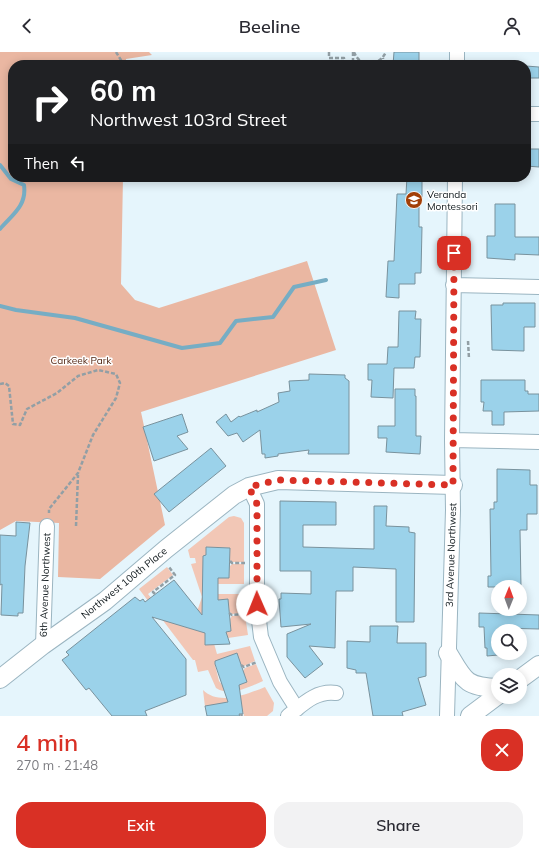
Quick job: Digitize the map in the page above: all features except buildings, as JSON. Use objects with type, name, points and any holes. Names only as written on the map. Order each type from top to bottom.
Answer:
[{"type":"main road","name":"Northwest 100th Place","points":[[0,679],[43,645],[105,601],[166,548],[234,495],[249,487],[278,480],[453,485]]},
{"type":"main road","points":[[448,654],[463,679],[480,687],[491,688]]},
{"type":"main road","points":[[527,674],[539,666]]},
{"type":"main road","points":[[470,716],[491,700]]},
{"type":"street","name":"3rd Avenue Northwest","points":[[447,716],[453,485],[452,440],[455,182]]},
{"type":"street","points":[[453,285],[539,287]]},
{"type":"street","points":[[452,440],[539,442]]},
{"type":"street","points":[[249,487],[257,504],[257,604],[261,637],[280,682],[293,712],[323,692],[336,693]]},
{"type":"street","name":"6th Avenue Northwest","points":[[43,645],[48,521]]},
{"type":"path","points":[[329,52],[329,58],[344,58],[344,60]]},
{"type":"path","points":[[380,60],[386,52]]},
{"type":"path","points":[[0,384],[5,382],[9,386],[13,424],[20,425],[27,409],[56,393],[78,376],[98,370],[116,374],[120,383],[116,398],[93,435],[78,473],[49,509],[48,521]]},
{"type":"path","points":[[76,526],[78,473]]},
{"type":"path","points":[[230,563],[246,563]]},
{"type":"path","points":[[155,594],[153,592],[175,575],[167,565]]},
{"type":"path","points":[[229,612],[232,615],[246,614]]},
{"type":"path","points":[[243,667],[257,662]]},
{"type":"shaded area","points":[[234,516],[241,518],[244,523],[244,562],[232,562],[230,560],[230,548],[206,547],[206,578],[229,578],[230,566],[232,564],[244,564],[244,584],[218,584],[203,582],[202,597],[191,564],[196,563],[195,558],[190,558],[188,550],[229,517]]},
{"type":"shaded area","points":[[167,567],[173,575],[148,594],[166,617],[185,620],[183,626],[191,629],[202,597],[218,594],[244,594],[245,613],[232,614],[229,611],[228,599],[207,633],[231,631],[230,619],[232,616],[245,615],[248,635],[228,638],[227,636],[213,640],[217,654],[250,646],[255,661],[244,666],[216,664],[219,681],[226,690],[247,682],[243,671],[245,668],[256,664],[263,681],[240,690],[227,692],[216,688],[208,670],[198,672],[195,660],[193,660],[139,589]]},
{"type":"shaded area","points":[[265,687],[274,703],[273,711],[267,716],[244,716],[241,702],[229,702],[205,707],[203,690],[210,695],[225,698],[250,693]]},
{"type":"green space","name":"Carkeek Park","points":[[0,52],[149,52],[152,55],[126,60],[8,60],[8,182],[123,182],[121,284],[135,300],[159,308],[307,261],[336,350],[141,412],[165,525],[100,579],[58,577],[59,523],[16,521],[0,530]]},
{"type":"waterway","points":[[0,165],[8,175]]},
{"type":"waterway","points":[[0,229],[18,210],[23,199],[24,185],[18,182]]},
{"type":"waterway","points":[[0,306],[16,310],[75,318],[182,348],[220,343],[236,321],[273,317],[294,287],[326,280]]},
{"type":"place","name":"Veranda Montessori","points":[[414,200]]},
{"type":"route","points":[[257,604],[257,504],[249,487],[255,484],[278,480],[453,485],[454,253]]}]
